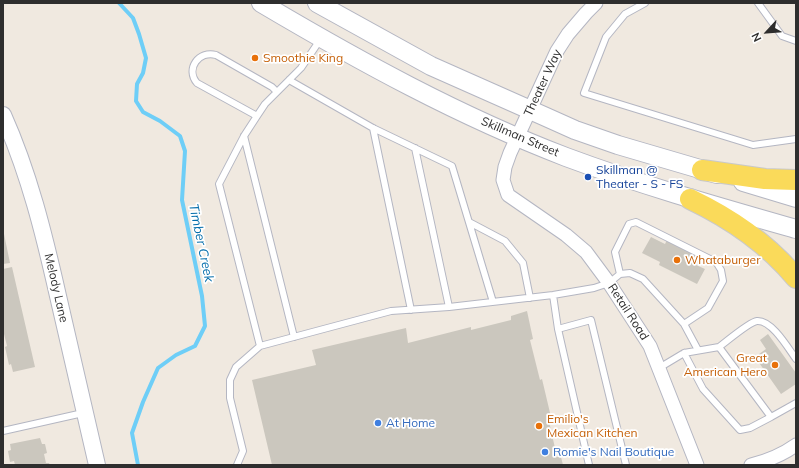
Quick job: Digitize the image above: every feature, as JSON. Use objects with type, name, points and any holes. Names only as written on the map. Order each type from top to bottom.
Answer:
[{"type":"main road","name":"Skillman Street","points":[[261,3],[320,38],[400,82],[465,114],[518,137],[567,157],[690,199],[796,229]]},
{"type":"main road","points":[[317,3],[337,11],[431,66],[576,130],[618,145],[796,198]]},
{"type":"main road","points":[[320,38],[337,11]]},
{"type":"main road","points":[[702,170],[765,179],[796,180]]},
{"type":"main road","points":[[690,199],[712,210],[756,240],[784,264],[796,278]]},
{"type":"street","name":"Theater Way","points":[[508,195],[503,180],[505,168],[557,51],[568,34],[596,3]]},
{"type":"street","name":"Melody Lane","points":[[3,115],[16,143],[42,226],[97,465]]},
{"type":"street","name":"Retail Road","points":[[508,195],[566,235],[586,252],[609,283],[650,346],[697,465]]},
{"type":"street","points":[[751,465],[765,461],[789,450],[796,445]]},
{"type":"lane","points":[[645,3],[625,14],[606,37],[584,93],[753,145],[796,139]]},
{"type":"lane","points":[[758,3],[782,36],[796,41]]},
{"type":"lane","points":[[260,346],[219,184],[244,136],[265,104],[301,68],[320,38]]},
{"type":"lane","points":[[257,116],[194,79],[192,69],[201,56],[211,53],[216,55],[272,87],[277,92]]},
{"type":"lane","points":[[289,80],[373,128],[452,166],[493,302]]},
{"type":"lane","points":[[373,128],[411,310]]},
{"type":"lane","points":[[244,136],[294,337]]},
{"type":"lane","points":[[415,148],[449,307]]},
{"type":"lane","points":[[469,222],[505,241],[524,263],[530,298]]},
{"type":"lane","points":[[620,274],[615,252],[629,224],[632,222],[636,222],[716,262],[721,270],[723,281],[708,308],[684,324]]},
{"type":"lane","points":[[237,465],[243,452],[230,398],[230,380],[236,367],[260,346],[391,311],[449,307],[553,295],[594,288],[609,283],[620,274],[630,273],[643,279],[684,324],[698,350]]},
{"type":"lane","points":[[553,295],[558,329],[589,465]]},
{"type":"lane","points":[[558,329],[591,320],[626,465]]},
{"type":"lane","points":[[659,368],[684,353],[719,347],[756,321],[763,322],[772,328],[796,358]]},
{"type":"lane","points":[[719,347],[771,417]]},
{"type":"lane","points":[[684,353],[703,389],[740,430],[750,428],[796,403]]},
{"type":"lane","points":[[3,431],[85,412]]},
{"type":"building","points":[[3,229],[10,263],[3,264]]},
{"type":"building","name":"Whataburger","points":[[651,237],[665,244],[667,240],[700,258],[696,265],[705,269],[697,284],[659,265],[660,262],[642,253]]},
{"type":"building","points":[[12,267],[35,367],[13,372],[11,364],[9,365],[5,347],[7,346],[3,330],[3,269]]},
{"type":"building","name":"At Home","points":[[527,311],[533,339],[530,340],[540,380],[542,379],[551,417],[548,417],[557,457],[561,457],[563,465],[272,465],[252,380],[316,365],[312,350],[406,328],[408,343],[471,327],[471,330],[511,320],[511,316]]},
{"type":"building","name":"Great American Hero","points":[[768,334],[796,373],[796,384],[781,394],[755,357],[766,349],[760,340]]},
{"type":"building","points":[[40,438],[42,444],[45,444],[47,453],[44,454],[46,463],[49,463],[50,465],[15,465],[14,461],[10,462],[8,451],[11,450],[10,444]]},
{"type":"waterway","name":"Timber Creek","points":[[119,3],[133,18],[146,58],[143,73],[137,84],[136,101],[143,112],[160,121],[180,136],[185,151],[182,200],[202,296],[205,326],[195,346],[176,355],[158,368],[143,402],[132,433],[138,465]]},
{"type":"place","name":"Smoothie King","points":[[255,58]]},
{"type":"place","name":"Skillman @ Theater - S - FS","points":[[588,177]]},
{"type":"place","name":"Whataburger","points":[[677,260]]},
{"type":"place","name":"Great American Hero","points":[[775,365]]},
{"type":"place","name":"At Home","points":[[378,423]]},
{"type":"place","name":"Emilio's Mexican Kitchen","points":[[539,426]]},
{"type":"place","name":"Romie's Nail Boutique","points":[[545,452]]}]
